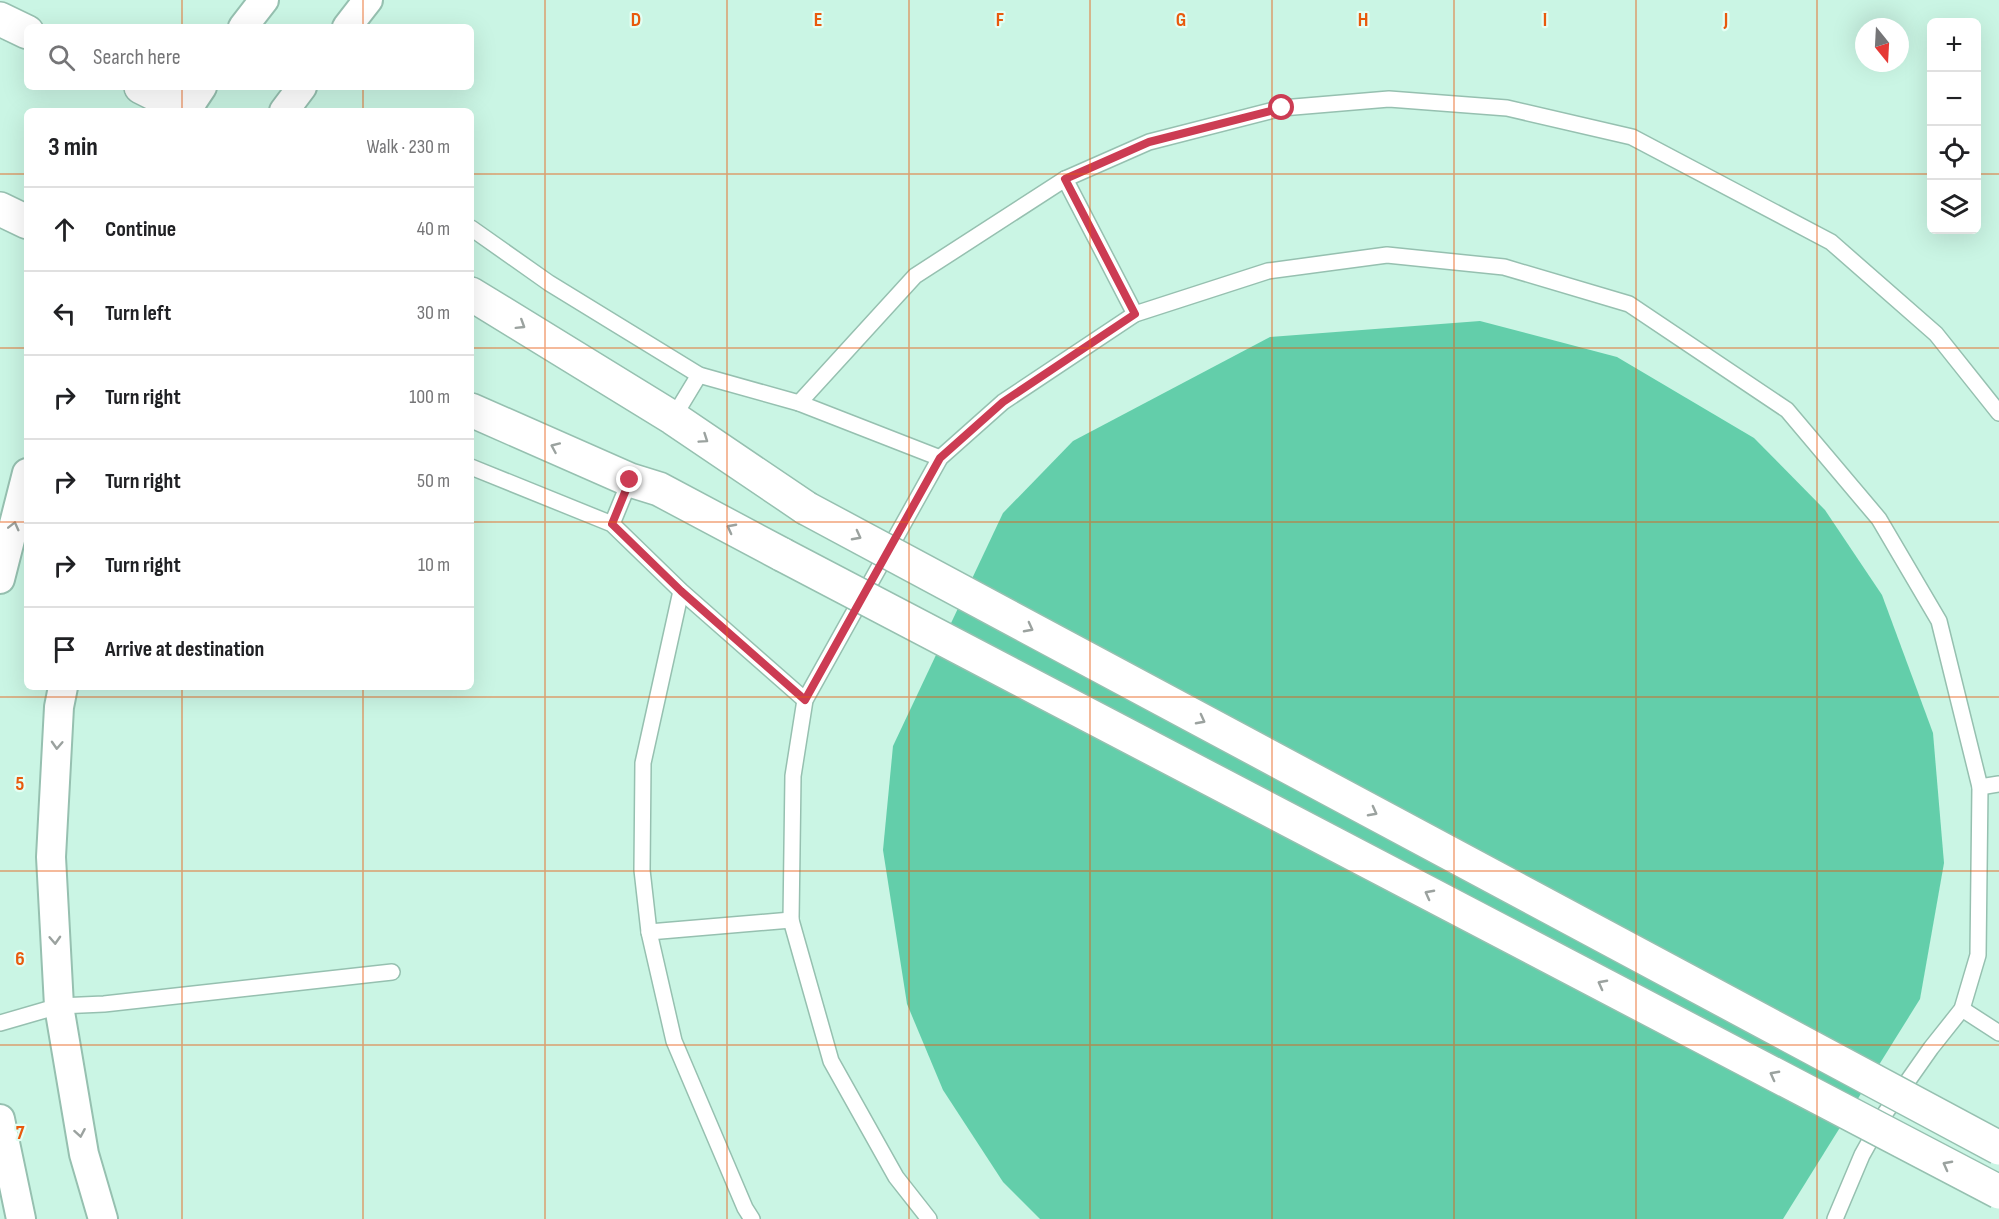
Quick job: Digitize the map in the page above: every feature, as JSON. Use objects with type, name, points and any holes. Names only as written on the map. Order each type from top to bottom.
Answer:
[{"type":"street","points":[[245,24],[264,0]]},
{"type":"street","points":[[349,24],[368,0]]},
{"type":"street","points":[[0,19],[24,31]]},
{"type":"street","points":[[149,90],[191,105]]},
{"type":"street","points":[[286,108],[300,90]]},
{"type":"street","points":[[0,209],[24,221]]},
{"type":"street","points":[[474,296],[673,418],[806,508],[1999,1148]]},
{"type":"street","points":[[474,411],[630,480],[658,489],[1999,1192]]},
{"type":"street","points":[[0,579],[24,485]]},
{"type":"street","points":[[62,690],[59,707],[51,857],[59,1006],[84,1154],[103,1219]]},
{"type":"street","points":[[0,1119],[21,1219]]},
{"type":"lane","points":[[800,403],[915,276],[1065,179],[1149,142],[1282,108],[1389,99],[1507,108],[1632,137],[1831,242],[1936,334],[1999,413]]},
{"type":"lane","points":[[1065,179],[1135,314]]},
{"type":"lane","points":[[474,230],[549,283],[699,375],[800,403],[940,458]]},
{"type":"lane","points":[[929,1219],[896,1177],[831,1062],[791,920],[793,776],[805,700],[940,458],[1003,402],[1135,314],[1268,271],[1387,255],[1504,267],[1629,304],[1787,410],[1879,519],[1939,621],[1980,787],[1978,955],[1962,1009],[1886,1112],[1862,1155],[1835,1219]]},
{"type":"lane","points":[[673,418],[699,375]]},
{"type":"lane","points":[[474,467],[612,524],[681,591],[805,700]]},
{"type":"lane","points":[[612,524],[630,480]]},
{"type":"lane","points":[[681,591],[643,763],[642,870],[649,932],[674,1041],[745,1208],[753,1219]]},
{"type":"lane","points":[[1980,787],[1999,784]]},
{"type":"lane","points":[[649,932],[791,920]]},
{"type":"lane","points":[[0,1023],[59,1006],[104,1004],[392,972]]},
{"type":"lane","points":[[1962,1009],[1999,1034]]},
{"type":"shaded area","points":[[1480,321],[1617,357],[1754,438],[1825,510],[1882,595],[1933,733],[1944,863],[1920,999],[1783,1219],[1040,1219],[1003,1182],[943,1090],[907,1004],[883,850],[893,746],[1003,513],[1073,441],[1270,337]]},
{"type":"route","points":[[630,480],[612,524],[681,591],[805,700],[940,458],[1003,402],[1135,314],[1065,179],[1149,142],[1282,108]]}]
